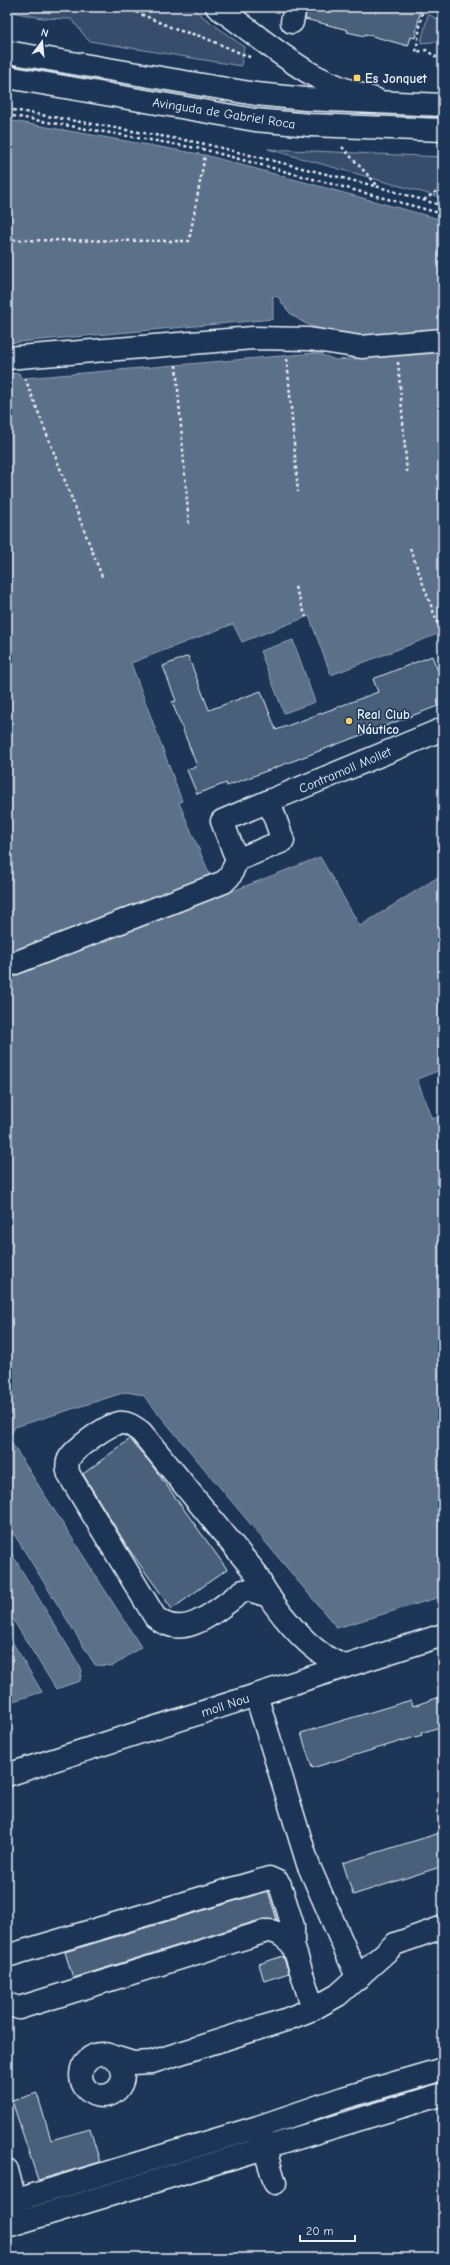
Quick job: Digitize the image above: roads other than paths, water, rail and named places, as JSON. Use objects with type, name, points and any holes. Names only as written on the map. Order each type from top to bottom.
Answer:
[{"type":"main road","points":[[217,7],[286,58],[314,75],[339,87],[384,102]]},
{"type":"main road","name":"Avinguda de Gabriel Roca","points":[[7,52],[256,94],[443,105]]},
{"type":"main road","name":"Avinguda de Gabriel Roca","points":[[7,77],[255,120],[310,125],[443,130]]},
{"type":"main road","points":[[7,358],[253,338],[309,339],[361,347],[443,340]]},
{"type":"main road","name":"Contramoll Mollet","points":[[237,860],[222,821],[443,729]]},
{"type":"main road","points":[[7,966],[224,882],[230,876],[237,860],[283,841],[269,801]]},
{"type":"main road","points":[[269,1596],[249,1590],[242,1591],[194,1624],[176,1627],[161,1622],[155,1616],[69,1475],[67,1468],[70,1457],[110,1426],[119,1423],[134,1426],[141,1432],[254,1572],[269,1596],[305,1640],[325,1658],[346,1666]]},
{"type":"main road","name":"moll Nou","points":[[7,1775],[443,1635]]},
{"type":"main road","points":[[303,1680],[309,1656],[305,1640]]},
{"type":"main road","points":[[256,1695],[308,1864],[358,1979]]},
{"type":"main road","points":[[7,1956],[264,1878],[274,1879],[280,1885],[293,1926],[293,1945],[313,2009]]},
{"type":"main road","points":[[152,2062],[127,2079],[110,2095],[96,2096],[84,2087],[81,2080],[83,2066],[87,2060],[100,2054],[133,2063],[152,2062],[285,2020],[313,2009],[338,1995],[358,1979],[395,1944],[443,1927]]},
{"type":"main road","points":[[7,2004],[19,2008],[267,1931],[273,1931],[282,1935],[293,1945]]},
{"type":"main road","points":[[114,2057],[122,2068],[123,2081],[120,2087]]},
{"type":"main road","points":[[11,2202],[258,2127],[343,2098],[443,2068]]},
{"type":"main road","points":[[7,2170],[14,2224],[443,2094]]},
{"type":"main road","points":[[258,2127],[275,2183]]},
{"type":"place","name":"Es Jonquet","points":[[357,78]]},
{"type":"place","name":"Real Club Náutico","points":[[349,721]]}]
